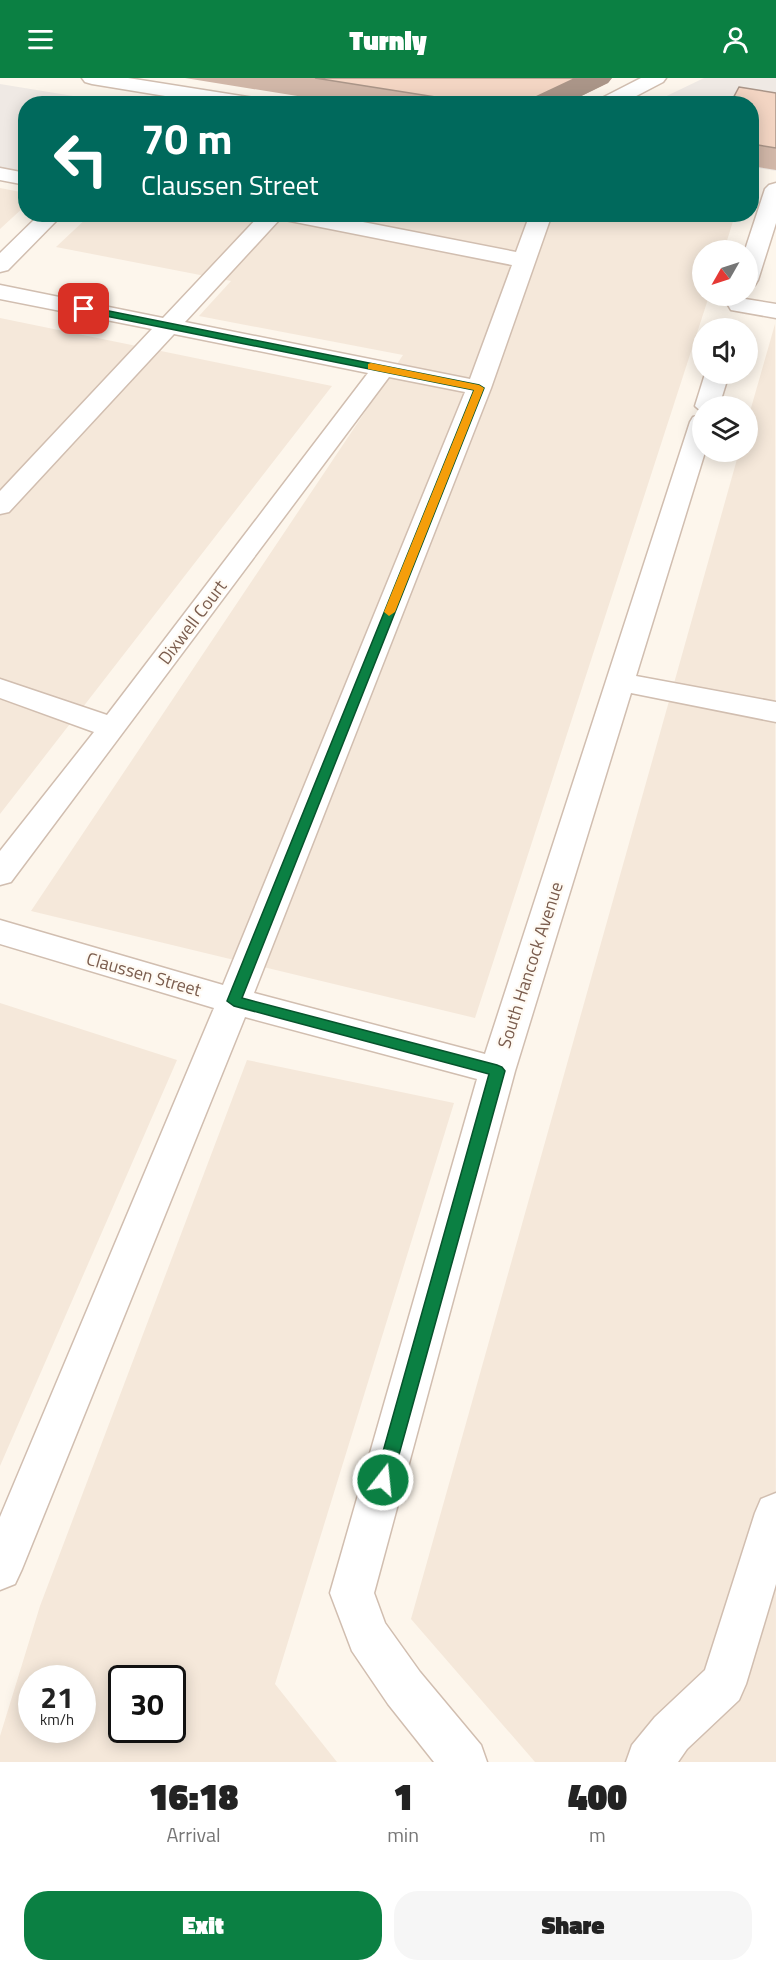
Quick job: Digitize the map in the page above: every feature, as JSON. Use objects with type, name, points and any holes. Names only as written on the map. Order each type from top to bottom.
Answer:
[{"type":"street","points":[[92,78],[168,96]]},
{"type":"street","points":[[621,96],[656,78]]},
{"type":"street","points":[[0,174],[18,177]]},
{"type":"street","points":[[757,240],[770,186]]},
{"type":"street","points":[[0,265],[45,222]]},
{"type":"street","points":[[0,506],[266,222]]},
{"type":"street","points":[[327,222],[526,261]]},
{"type":"street","points":[[0,1569],[234,1001],[479,388],[538,222]]},
{"type":"street","points":[[0,292],[479,388]]},
{"type":"street","points":[[758,305],[776,311]]},
{"type":"street","name":"Dixwell Court","points":[[0,874],[113,728],[383,369]]},
{"type":"street","name":"South Hancock Avenue","points":[[464,1762],[404,1688],[368,1636],[352,1593],[497,1071],[692,454]]},
{"type":"street","points":[[620,682],[776,712]]},
{"type":"street","points":[[0,688],[113,728]]},
{"type":"street","name":"Claussen Street","points":[[0,932],[234,1001],[497,1071]]},
{"type":"street","points":[[648,1762],[671,1733],[723,1684],[776,1513]]},
{"type":"shaded area","points":[[704,78],[776,78],[776,171],[759,168],[759,96],[667,96]]},
{"type":"shaded area","points":[[0,84],[73,96],[18,96],[18,175],[0,172]]},
{"type":"shaded area","points":[[0,188],[18,191],[18,212],[0,229]]},
{"type":"shaded area","points":[[83,222],[733,222],[727,240],[692,240],[692,306],[706,306],[702,318],[692,318],[692,348],[475,1018],[31,911],[403,355],[199,316],[231,281],[56,247]]},
{"type":"shaded area","points":[[0,318],[332,386],[0,814]]},
{"type":"shaded area","points":[[775,324],[776,1762],[535,1762],[411,1619],[736,462],[758,462],[758,396],[754,396]]},
{"type":"shaded area","points":[[0,1003],[177,1060],[0,1466]]},
{"type":"shaded area","points":[[247,1060],[454,1103],[275,1684],[337,1762],[0,1762],[0,1736],[18,1678],[18,1743],[96,1743],[96,1665],[22,1665],[40,1606]]},
{"type":"building","points":[[315,78],[576,78],[538,96],[429,96]]},
{"type":"building","points":[[739,87],[776,93],[776,148],[759,145],[759,96],[734,96]]},
{"type":"slow traffic","points":[[371,366],[479,388],[389,612]]},
{"type":"route","points":[[84,309],[479,388],[234,1001],[497,1071],[383,1480]]}]
